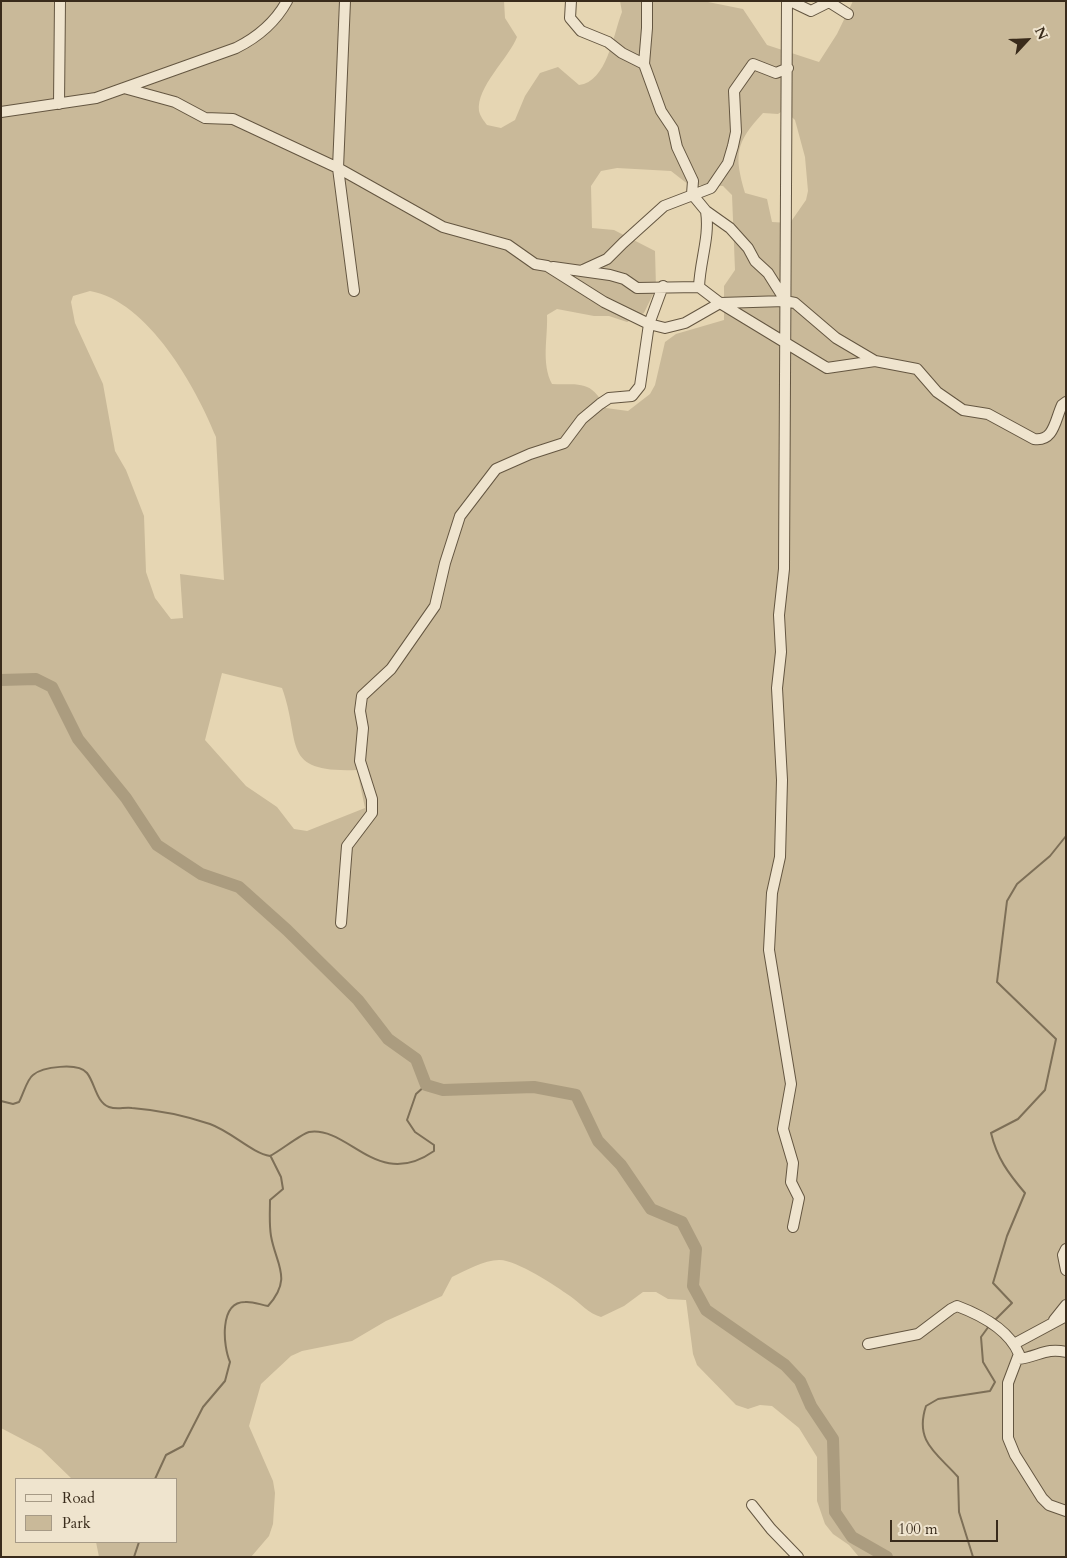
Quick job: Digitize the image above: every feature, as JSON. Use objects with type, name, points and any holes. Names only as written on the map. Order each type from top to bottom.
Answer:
[{"type":"street","points":[[59,104],[60,1]]},
{"type":"street","points":[[1,112],[96,98],[236,48],[250,41],[277,18],[287,1]]},
{"type":"street","points":[[345,1],[338,168],[354,291]]},
{"type":"street","points":[[571,1],[570,18],[581,31],[608,42],[622,53],[644,64]]},
{"type":"street","points":[[647,1],[648,28],[644,64],[661,112],[673,129],[677,147],[693,181],[692,194],[706,211],[730,228],[748,248],[755,261],[768,273],[786,301]]},
{"type":"street","points":[[793,1227],[799,1198],[791,1182],[793,1163],[783,1129],[791,1084],[769,950],[772,893],[780,857],[782,780],[777,688],[781,652],[779,615],[784,569],[789,1],[811,12],[829,2],[848,14]]},
{"type":"street","points":[[583,270],[608,260],[623,243],[664,206],[711,188],[728,163],[736,132],[734,91],[754,64],[776,73],[788,68]]},
{"type":"street","points":[[124,88],[175,102],[206,118],[233,118],[338,168],[443,227],[508,245],[535,264],[583,270],[624,279],[637,288],[663,286],[699,287],[720,303],[827,368],[875,361],[916,369],[937,392],[963,410],[988,414],[1034,439],[1042,440],[1050,436],[1062,405],[1066,402]]},
{"type":"street","points":[[699,287],[699,267],[709,228],[706,211]]},
{"type":"street","points":[[547,266],[604,302],[649,324],[665,328],[685,322],[720,303],[786,301],[795,303],[836,338],[875,361]]},
{"type":"street","points":[[341,923],[347,846],[372,813],[372,800],[360,761],[362,728],[360,711],[362,696],[392,669],[435,606],[452,536],[460,516],[496,469],[530,454],[564,444],[582,419],[600,404],[609,398],[632,396],[640,386],[649,324],[663,286]]},
{"type":"street","points":[[1066,1249],[1064,1255],[1066,1270]]},
{"type":"street","points":[[1050,1323],[1066,1305]]},
{"type":"street","points":[[868,1344],[918,1334],[951,1308],[958,1306],[972,1312],[1006,1334],[1019,1354],[1008,1383],[1008,1438],[1015,1455],[1042,1498],[1049,1505],[1066,1511]]},
{"type":"street","points":[[1014,1344],[1066,1316]]},
{"type":"street","points":[[1018,1359],[1031,1358],[1048,1350],[1066,1352]]},
{"type":"street","points":[[752,1505],[771,1529],[798,1557]]},
{"type":"green space","points":[[1,1],[504,1],[505,18],[517,37],[488,83],[479,102],[481,117],[487,125],[501,128],[515,120],[525,96],[540,73],[558,67],[579,85],[589,82],[596,76],[603,67],[612,44],[622,12],[620,1],[703,1],[743,9],[767,45],[819,62],[837,34],[853,1],[1066,1],[1066,1557],[859,1557],[849,1545],[833,1534],[825,1524],[817,1501],[817,1457],[799,1428],[772,1406],[760,1405],[748,1409],[736,1405],[697,1365],[693,1354],[686,1300],[668,1299],[656,1292],[643,1292],[624,1306],[601,1317],[588,1311],[570,1296],[525,1268],[499,1260],[475,1266],[452,1277],[442,1296],[386,1321],[352,1341],[302,1351],[291,1356],[261,1384],[249,1426],[273,1481],[275,1493],[273,1524],[269,1536],[251,1557],[99,1557],[96,1543],[178,1543],[178,1478],[71,1478],[41,1449],[1,1428]],"holes":[[[784,110],[795,120],[805,157],[808,191],[806,200],[790,223],[772,222],[767,199],[745,193],[738,159],[742,141],[763,113],[778,114]],[[617,168],[671,171],[689,185],[723,186],[732,195],[735,270],[724,286],[724,320],[676,334],[665,342],[655,385],[650,394],[628,411],[606,408],[590,388],[578,385],[552,384],[546,359],[547,315],[557,309],[594,316],[609,316],[627,322],[644,313],[656,288],[655,251],[614,230],[592,228],[591,186],[601,171]],[[90,291],[111,298],[131,311],[150,328],[183,371],[216,437],[224,580],[180,574],[183,618],[171,619],[155,598],[146,572],[144,516],[126,470],[115,451],[103,384],[75,323],[71,302],[73,296]],[[222,673],[282,688],[294,739],[298,751],[304,760],[315,766],[332,770],[357,770],[365,808],[307,831],[294,829],[277,807],[246,786],[205,740]]]},
{"type":"waterway","points":[[1,680],[36,679],[52,687],[78,739],[126,798],[157,845],[201,874],[239,887],[287,930],[358,1000],[388,1039],[416,1059],[426,1085],[443,1090],[534,1087],[576,1095],[598,1141],[621,1165],[651,1209],[682,1222],[696,1249],[693,1286],[706,1310],[785,1365],[800,1381],[811,1406],[833,1439],[835,1512],[852,1537],[887,1557]]},
{"type":"waterway","points":[[994,1321],[1012,1303],[993,1283],[1007,1236],[1025,1193],[1004,1165],[996,1150],[991,1133],[1018,1119],[1045,1090],[1056,1039],[997,982],[1007,901],[1017,884],[1050,856],[1066,836]]},
{"type":"waterway","points":[[1,1101],[13,1104],[19,1102],[29,1080],[38,1072],[60,1067],[76,1068],[87,1073],[98,1097],[109,1107],[151,1110],[201,1121],[226,1132],[263,1154],[270,1156],[309,1132],[324,1133],[338,1138],[380,1161],[396,1164],[414,1161],[434,1151],[434,1145],[415,1132],[407,1120],[416,1094],[426,1085]]},
{"type":"waterway","points":[[155,1478],[166,1455],[183,1446],[203,1407],[225,1381],[230,1362],[226,1346],[225,1326],[231,1309],[237,1304],[245,1302],[268,1306],[280,1287],[281,1271],[270,1231],[270,1200],[283,1189],[281,1177],[271,1157]]},
{"type":"waterway","points":[[973,1557],[959,1512],[958,1477],[935,1453],[925,1438],[923,1418],[926,1406],[938,1399],[990,1391],[995,1382],[983,1362],[981,1337],[989,1326]]},
{"type":"waterway","points":[[134,1557],[139,1543]]}]
